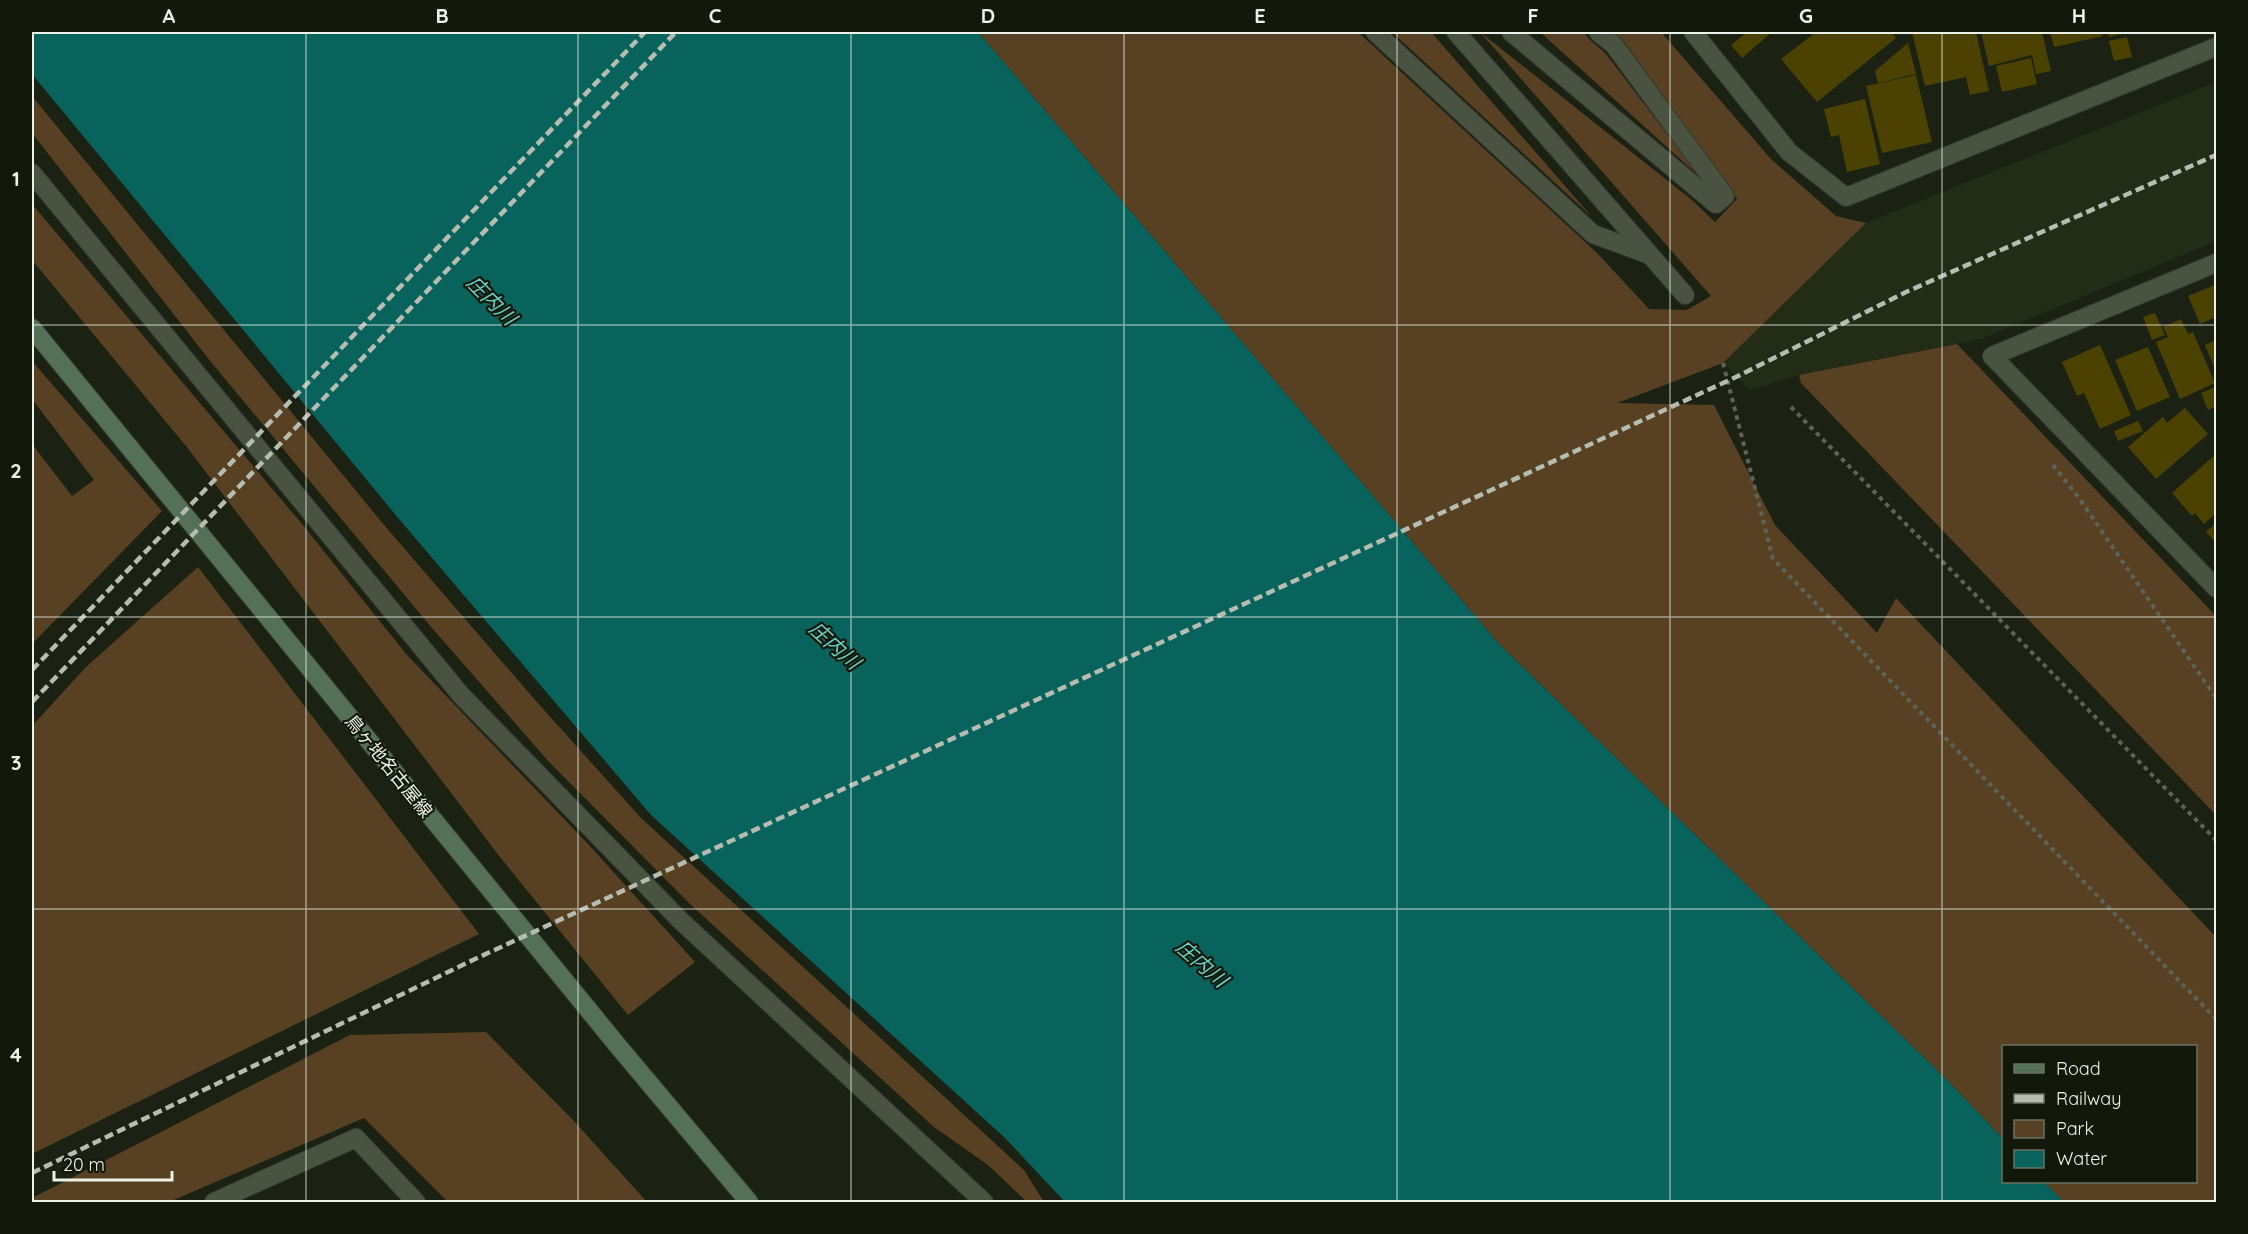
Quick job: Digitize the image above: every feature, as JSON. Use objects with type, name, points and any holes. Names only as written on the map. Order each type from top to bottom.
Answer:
[{"type":"main road","name":"鳥ヶ地名古屋線","points":[[32,328],[749,1203]]},
{"type":"street","points":[[1375,32],[1593,234],[1650,255]]},
{"type":"street","points":[[1456,32],[1685,296]]},
{"type":"street","points":[[1511,32],[1716,204],[1725,196],[1614,45],[1598,32]]},
{"type":"street","points":[[1693,32],[1790,152],[1846,197],[2217,47]]},
{"type":"street","points":[[32,173],[461,695],[680,920],[984,1203]]},
{"type":"street","points":[[2217,263],[1992,356],[2217,588]]},
{"type":"street","points":[[214,1203],[356,1138],[416,1203]]},
{"type":"path","points":[[1723,363],[1773,559],[2217,1019]]},
{"type":"path","points":[[1791,407],[2217,840]]},
{"type":"path","points":[[2050,462],[2079,498],[2217,698]]},
{"type":"shaded area","points":[[2216,82],[2216,241],[1981,339],[1799,375],[1750,390],[1723,363],[1866,223]]},
{"type":"green space","points":[[978,32],[1358,32],[1598,254],[1649,309],[1687,310],[1711,296],[1480,32],[1692,200],[1715,222],[1737,199],[1622,39],[1609,32],[1661,32],[1771,159],[1836,216],[1866,223],[1723,363],[1617,403],[1714,405],[1775,525],[1877,633],[1896,598],[2216,937],[2216,1202],[2064,1202],[2045,1183],[2197,1183],[2197,1045],[2002,1045],[2002,1138],[1948,1081],[1499,644]]},
{"type":"green space","points":[[1392,32],[1431,32],[1592,217]]},
{"type":"green space","points":[[1540,32],[1584,32],[1606,54],[1700,177]]},
{"type":"green space","points":[[32,96],[384,525],[641,818],[1024,1170],[1044,1202],[1027,1202],[988,1165],[934,1127],[690,904],[549,762],[432,628],[211,362],[32,133]]},
{"type":"green space","points":[[32,204],[302,524],[407,655],[589,845],[695,962],[628,1015],[500,857],[186,446],[32,260]]},
{"type":"green space","points":[[1957,344],[2216,616],[2216,815],[1801,383],[1799,375]]},
{"type":"green space","points":[[32,361],[162,511],[32,644],[32,444],[72,496],[94,480],[32,399]]},
{"type":"green space","points":[[198,567],[479,934],[32,1154],[32,726],[86,667]]},
{"type":"green space","points":[[486,1032],[573,1120],[647,1202],[448,1202],[364,1118],[169,1202],[32,1202],[32,1198],[350,1035]]},
{"type":"water","name":"庄内川","points":[[32,32],[978,32],[1499,644],[1948,1081],[2002,1138],[2002,1183],[2045,1183],[2064,1202],[1065,1202],[1005,1138],[651,815],[399,519],[32,74]]},
{"type":"building","points":[[1747,32],[1772,32],[1742,58],[1731,45]]},
{"type":"building","points":[[1816,32],[1891,32],[1896,38],[1817,102],[1781,59]]},
{"type":"building","points":[[1912,32],[1976,32],[1989,91],[1970,95],[1966,77],[1925,86]]},
{"type":"building","points":[[1981,32],[2042,32],[2051,71],[2036,74],[2032,55],[1989,66]]},
{"type":"building","points":[[2050,32],[2102,32],[2103,36],[2054,47]]},
{"type":"building","points":[[2108,32],[2128,32],[2109,37]]},
{"type":"building","points":[[2127,37],[2132,57],[2114,61],[2109,41]]},
{"type":"building","points":[[1908,43],[1916,74],[1878,83],[1875,71]]},
{"type":"building","points":[[2031,58],[2037,84],[2002,92],[1996,66]]},
{"type":"building","points":[[1916,75],[1932,142],[1882,153],[1866,86]]},
{"type":"building","points":[[1865,99],[1880,164],[1847,172],[1839,135],[1831,137],[1824,109]]},
{"type":"building","points":[[2215,285],[2216,317],[2200,324],[2188,296]]},
{"type":"building","points":[[2155,313],[2165,335],[2152,340],[2143,317]]},
{"type":"building","points":[[2181,319],[2188,334],[2193,332],[2215,383],[2180,399],[2156,342],[2168,337],[2163,327]]},
{"type":"building","points":[[2216,340],[2216,371],[2205,345]]},
{"type":"building","points":[[2100,345],[2131,415],[2100,429],[2084,393],[2077,396],[2062,362]]},
{"type":"building","points":[[2148,347],[2170,397],[2137,411],[2115,360]]},
{"type":"building","points":[[2215,387],[2216,406],[2208,410],[2201,393]]},
{"type":"building","points":[[2185,408],[2208,434],[2156,479],[2128,447],[2163,417],[2167,423]]},
{"type":"building","points":[[2138,421],[2143,431],[2118,441],[2114,431]]},
{"type":"building","points":[[2216,454],[2216,513],[2204,524],[2195,513],[2192,516],[2172,493]]},
{"type":"building","points":[[2216,523],[2216,543],[2206,532]]},
{"type":"railway","points":[[32,670],[645,32]]},
{"type":"railway","points":[[32,702],[676,32]]},
{"type":"railway","points":[[32,1173],[475,959],[1736,377],[1906,292],[2216,155]]}]
